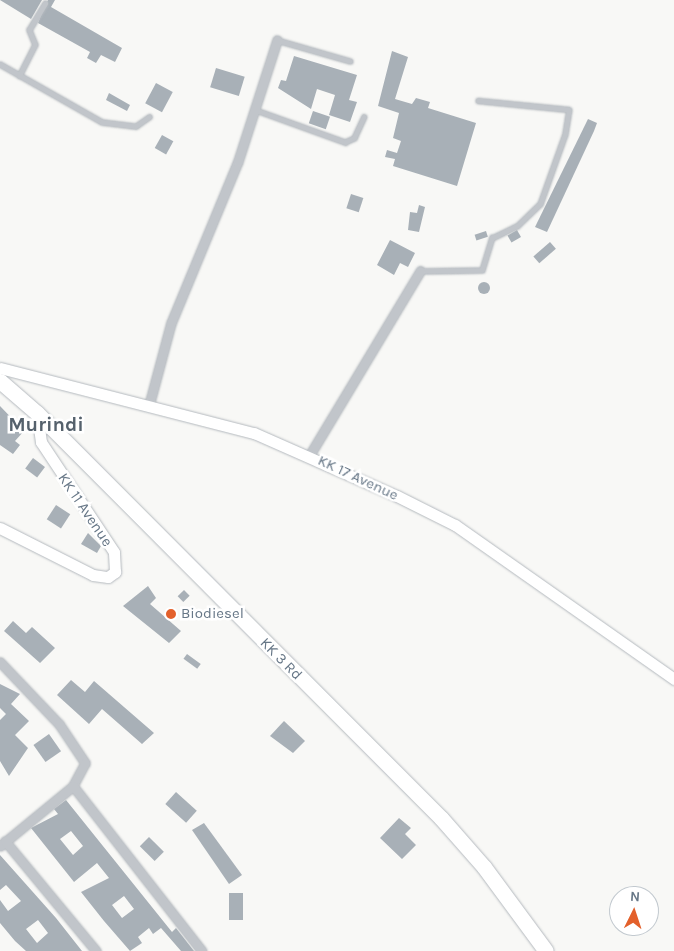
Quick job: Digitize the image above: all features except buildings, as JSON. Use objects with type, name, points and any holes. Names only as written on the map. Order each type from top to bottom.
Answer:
[{"type":"highway","name":"KK 3 Rd","points":[[0,381],[38,413],[441,818],[484,867],[546,951]]},
{"type":"street","points":[[149,405],[171,323],[256,110],[277,40]]},
{"type":"street","points":[[309,456],[420,271]]},
{"type":"street","name":"KK 17 Avenue","points":[[0,368],[254,433],[309,456],[454,525],[674,679]]},
{"type":"street","name":"KK 11 Avenue","points":[[0,528],[93,574],[108,577],[115,572],[114,552],[41,442],[38,413]]},
{"type":"street","points":[[0,662],[75,745],[85,762],[73,786],[3,843],[96,951]]},
{"type":"street","points":[[73,786],[202,951]]},
{"type":"lane","points":[[19,76],[36,45],[29,30],[45,3]]},
{"type":"lane","points":[[277,40],[350,61]]},
{"type":"lane","points":[[0,64],[102,122],[136,126],[148,117]]},
{"type":"lane","points":[[420,271],[482,270],[492,238],[517,226],[540,204],[565,134],[569,110],[478,101]]},
{"type":"lane","points":[[256,110],[346,142],[354,138],[364,117]]},
{"type":"place","name":"Biodiesel","points":[[171,614]]},
{"type":"district","name":"Murindi","points":[[46,424]]}]
